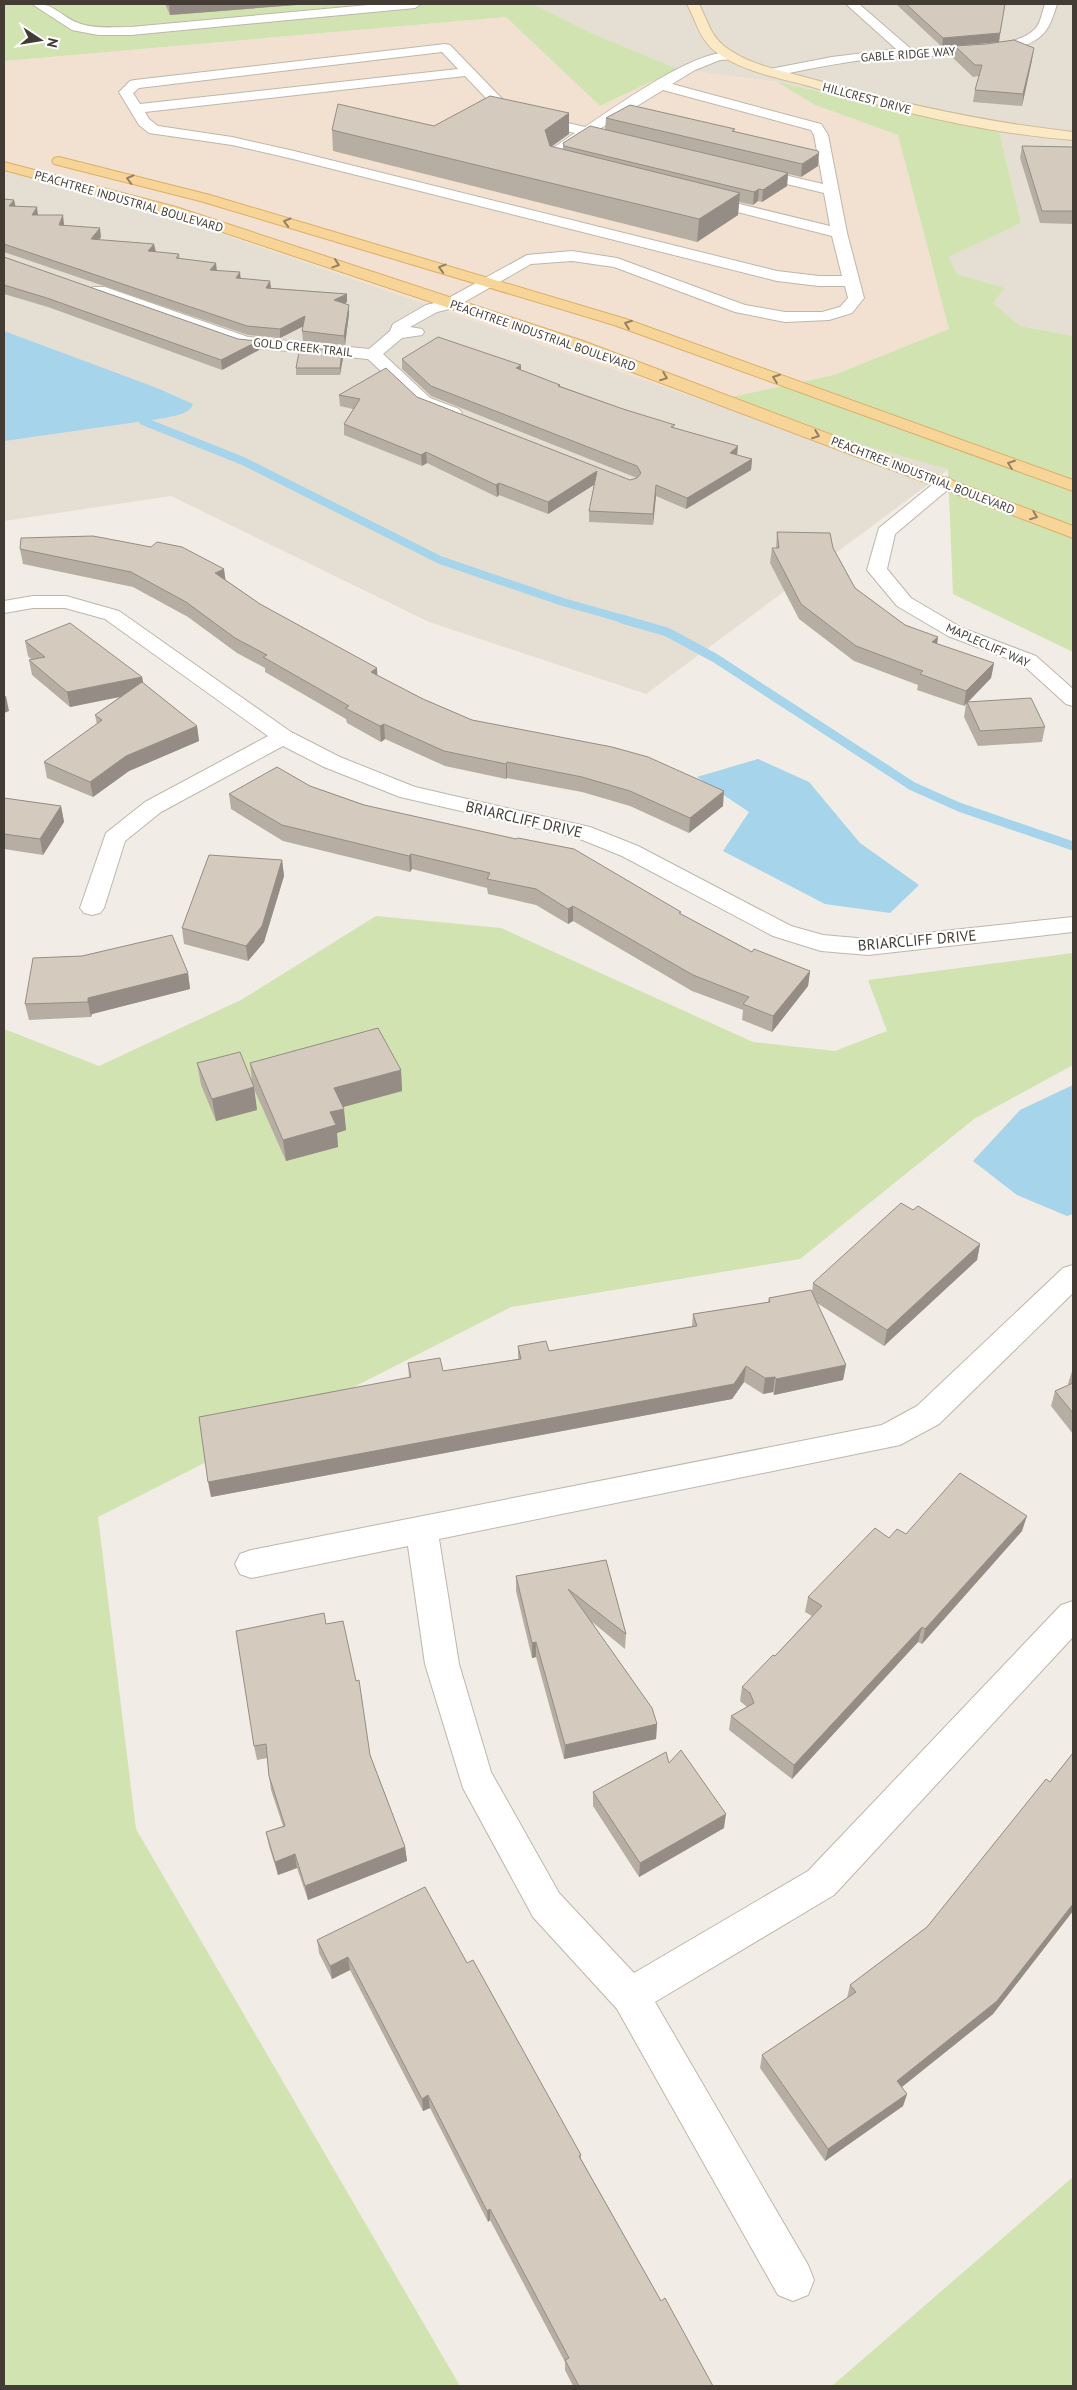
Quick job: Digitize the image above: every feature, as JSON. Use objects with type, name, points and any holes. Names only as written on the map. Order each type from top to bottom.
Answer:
[{"type":"main road","name":"PEACHTREE INDUSTRIAL BOULEVARD","points":[[42,157],[205,198],[620,322],[1073,486]]},
{"type":"main road","name":"PEACHTREE INDUSTRIAL BOULEVARD","points":[[4,166],[171,210],[577,345],[1073,532]]},
{"type":"street","points":[[38,4],[76,27],[98,31],[131,30],[415,4]]},
{"type":"street","name":"HILLCREST DRIVE","points":[[693,4],[709,40],[730,56],[775,72],[837,91],[954,120],[1073,136]]},
{"type":"street","points":[[852,4],[908,53]]},
{"type":"street","name":"GABLE RIDGE WAY","points":[[775,72],[830,60],[908,53],[989,49],[1013,45],[1039,32],[1052,4]]},
{"type":"street","points":[[633,143],[508,113],[445,48],[135,84],[126,92],[144,122],[154,130],[232,142],[294,155],[778,276],[819,282],[851,281],[830,190],[821,135],[816,127],[661,85]]},
{"type":"street","points":[[592,172],[554,163],[554,152],[690,67],[718,56],[730,56]]},
{"type":"street","points":[[136,109],[468,72]]},
{"type":"street","points":[[736,167],[830,190]]},
{"type":"street","points":[[687,195],[839,233]]},
{"type":"street","name":"GOLD CREEK TRAIL","points":[[85,286],[246,342],[373,354],[398,333],[416,332],[448,313],[451,310],[451,304],[526,260],[572,256],[617,263],[741,309],[785,316],[823,317],[846,310],[856,298],[851,281]]},
{"type":"street","points":[[373,354],[424,402],[468,419]]},
{"type":"street","name":"MAPLECLIFF WAY","points":[[945,483],[886,532],[876,570],[904,602],[955,632],[1029,660],[1073,700]]},
{"type":"street","name":"BRIARCLIFF DRIVE","points":[[4,607],[32,602],[66,602],[112,615],[283,737],[332,762],[408,792],[582,832],[630,851],[782,931],[821,943],[868,947],[1073,925]]},
{"type":"street","points":[[92,908],[114,838],[153,807],[283,737]]},
{"type":"street","points":[[251,1564],[889,1436],[928,1415],[1073,1276]]},
{"type":"street","points":[[422,1530],[442,1664],[474,1777],[546,1905],[630,1996],[793,2280]]},
{"type":"street","points":[[630,1996],[820,1883],[1073,1615]]},
{"type":"shaded area","points":[[533,4],[1073,4],[1073,336],[1020,326],[993,303],[1005,288],[957,274],[949,257],[1021,223],[998,127],[971,125],[777,82],[678,69],[589,32]]},
{"type":"shaded area","points":[[506,17],[600,106],[678,69],[777,82],[815,105],[898,135],[949,329],[834,375],[708,402],[220,233],[46,176],[4,166],[4,61]]},
{"type":"shaded area","points":[[4,166],[46,176],[220,233],[708,402],[949,469],[646,694],[429,622],[171,496],[4,521]]},
{"type":"green space","points":[[4,4],[533,4],[589,32],[678,69],[600,106],[506,17],[4,61]]},
{"type":"green space","points":[[777,82],[971,125],[998,127],[1021,223],[949,257],[957,274],[1005,288],[993,303],[1020,326],[1073,336],[1073,652],[953,594],[948,469],[708,402],[834,375],[949,329],[898,135],[815,105]]},
{"type":"green space","points":[[376,916],[501,928],[753,1042],[835,1051],[887,1031],[868,980],[1073,953],[1073,1065],[974,1119],[800,1259],[511,1307],[98,1517],[136,1829],[460,2386],[4,2386],[4,1029],[99,1066],[241,1000]]},
{"type":"green space","points":[[1073,2177],[1073,2386],[832,2386]]},
{"type":"water","points":[[4,331],[157,388],[193,404],[185,412],[165,418],[4,441]]},
{"type":"water","points":[[758,759],[809,782],[860,843],[919,885],[890,913],[825,904],[723,851],[749,812],[697,777]]},
{"type":"water","points":[[1073,1085],[1073,1214],[1067,1216],[1017,1195],[973,1161],[1020,1110]]},
{"type":"building","points":[[906,4],[1005,4],[1000,33],[943,38]]},
{"type":"building","points":[[1014,40],[1034,48],[1023,94],[975,90],[982,65],[975,65],[955,46]]},
{"type":"building","points":[[490,96],[569,113],[545,130],[550,146],[740,193],[699,219],[332,130],[338,104],[434,126]]},
{"type":"building","points":[[630,105],[735,129],[732,131],[818,151],[819,153],[802,164],[606,118]]},
{"type":"building","points":[[590,126],[788,173],[763,190],[759,189],[754,192],[564,146],[563,143]]},
{"type":"building","points":[[1022,146],[1073,147],[1073,211],[1042,211]]},
{"type":"building","points":[[4,199],[14,200],[9,206],[37,207],[32,215],[63,215],[59,225],[100,228],[91,239],[154,244],[148,251],[179,254],[176,258],[216,263],[210,270],[240,272],[236,278],[270,281],[266,288],[347,294],[334,300],[349,305],[344,336],[302,331],[305,316],[280,329],[247,326],[4,244]]},
{"type":"building","points":[[4,257],[238,339],[258,341],[221,360],[47,298],[4,285]]},
{"type":"building","points":[[438,337],[521,365],[516,368],[560,385],[558,386],[675,425],[671,427],[738,446],[730,453],[752,459],[687,498],[656,485],[653,514],[589,511],[597,471],[548,502],[499,483],[496,485],[426,452],[421,455],[344,424],[360,399],[339,395],[386,368],[417,397],[630,480],[637,478],[641,473],[637,466],[431,386],[402,359]]},
{"type":"building","points":[[300,347],[342,351],[340,368],[296,368]]},
{"type":"building","points":[[777,532],[830,533],[833,548],[855,588],[905,625],[938,637],[932,642],[994,663],[966,691],[920,674],[923,671],[856,646],[801,604],[772,548],[779,548]]},
{"type":"building","points":[[93,536],[151,547],[157,542],[182,547],[224,569],[215,573],[260,604],[377,668],[371,672],[423,699],[472,720],[612,747],[648,757],[724,791],[690,818],[630,791],[582,777],[444,751],[384,724],[380,726],[345,708],[349,706],[263,657],[267,655],[235,638],[186,602],[131,572],[20,549],[21,538]]},
{"type":"building","points":[[70,623],[142,677],[67,692],[29,660],[45,657],[25,641]]},
{"type":"building","points":[[142,682],[197,726],[126,756],[90,782],[44,762],[102,720],[95,715]]},
{"type":"building","points":[[1031,698],[1045,727],[980,731],[967,702]]},
{"type":"building","points":[[277,767],[310,786],[364,805],[516,839],[574,849],[681,912],[679,913],[752,952],[754,949],[810,971],[773,1016],[743,1004],[749,997],[693,975],[573,906],[568,909],[536,889],[487,879],[490,873],[411,854],[409,856],[282,825],[229,794]]},
{"type":"building","points":[[4,798],[61,806],[40,839],[4,834]]},
{"type":"building","points":[[209,855],[282,860],[262,926],[246,946],[182,928]]},
{"type":"building","points":[[172,935],[188,973],[88,998],[88,1002],[25,1004],[33,958],[82,956]]},
{"type":"building","points":[[378,1028],[401,1070],[334,1088],[344,1109],[330,1112],[336,1125],[283,1140],[250,1063]]},
{"type":"building","points":[[240,1052],[254,1087],[212,1099],[197,1063]]},
{"type":"building","points":[[901,1203],[913,1210],[918,1206],[980,1244],[887,1330],[813,1283]]},
{"type":"building","points":[[811,1290],[846,1365],[776,1379],[775,1377],[765,1378],[746,1366],[734,1384],[208,1482],[199,1417],[411,1377],[408,1363],[440,1358],[443,1371],[521,1359],[518,1346],[546,1341],[549,1351],[697,1326],[693,1314],[770,1302],[769,1298]]},
{"type":"building","points":[[1073,1383],[1073,1413],[1055,1391]]},
{"type":"building","points":[[960,1473],[1027,1516],[925,1629],[922,1627],[794,1765],[731,1716],[754,1703],[750,1693],[742,1687],[773,1655],[775,1656],[822,1606],[808,1597],[875,1528],[889,1538],[897,1529],[906,1534]]},
{"type":"building","points":[[606,1560],[626,1634],[568,1589],[652,1708],[657,1724],[565,1745],[536,1642],[532,1643],[516,1576]]},
{"type":"building","points":[[324,1613],[326,1624],[343,1621],[356,1681],[359,1680],[370,1755],[405,1847],[305,1886],[295,1854],[275,1862],[266,1832],[285,1826],[269,1776],[266,1744],[254,1746],[236,1631]]},
{"type":"building","points":[[681,1750],[726,1814],[640,1863],[593,1792],[666,1752],[669,1763]]},
{"type":"building","points":[[1073,1753],[1073,1904],[997,2001],[897,2081],[907,2094],[828,2149],[762,2055],[856,1992],[850,1985],[927,1927],[1046,1779],[1050,1782]]},
{"type":"building","points":[[425,1887],[467,1963],[473,1960],[581,2155],[579,2156],[661,2301],[665,2298],[713,2386],[579,2386],[565,2360],[569,2358],[490,2209],[487,2211],[428,2095],[422,2099],[348,1957],[330,1966],[317,1940]]},
{"type":"waterway","points":[[143,421],[243,461],[440,560],[563,602],[627,620]]},
{"type":"waterway","points":[[622,619],[667,632],[715,658],[912,786],[959,807],[1073,846]]}]
